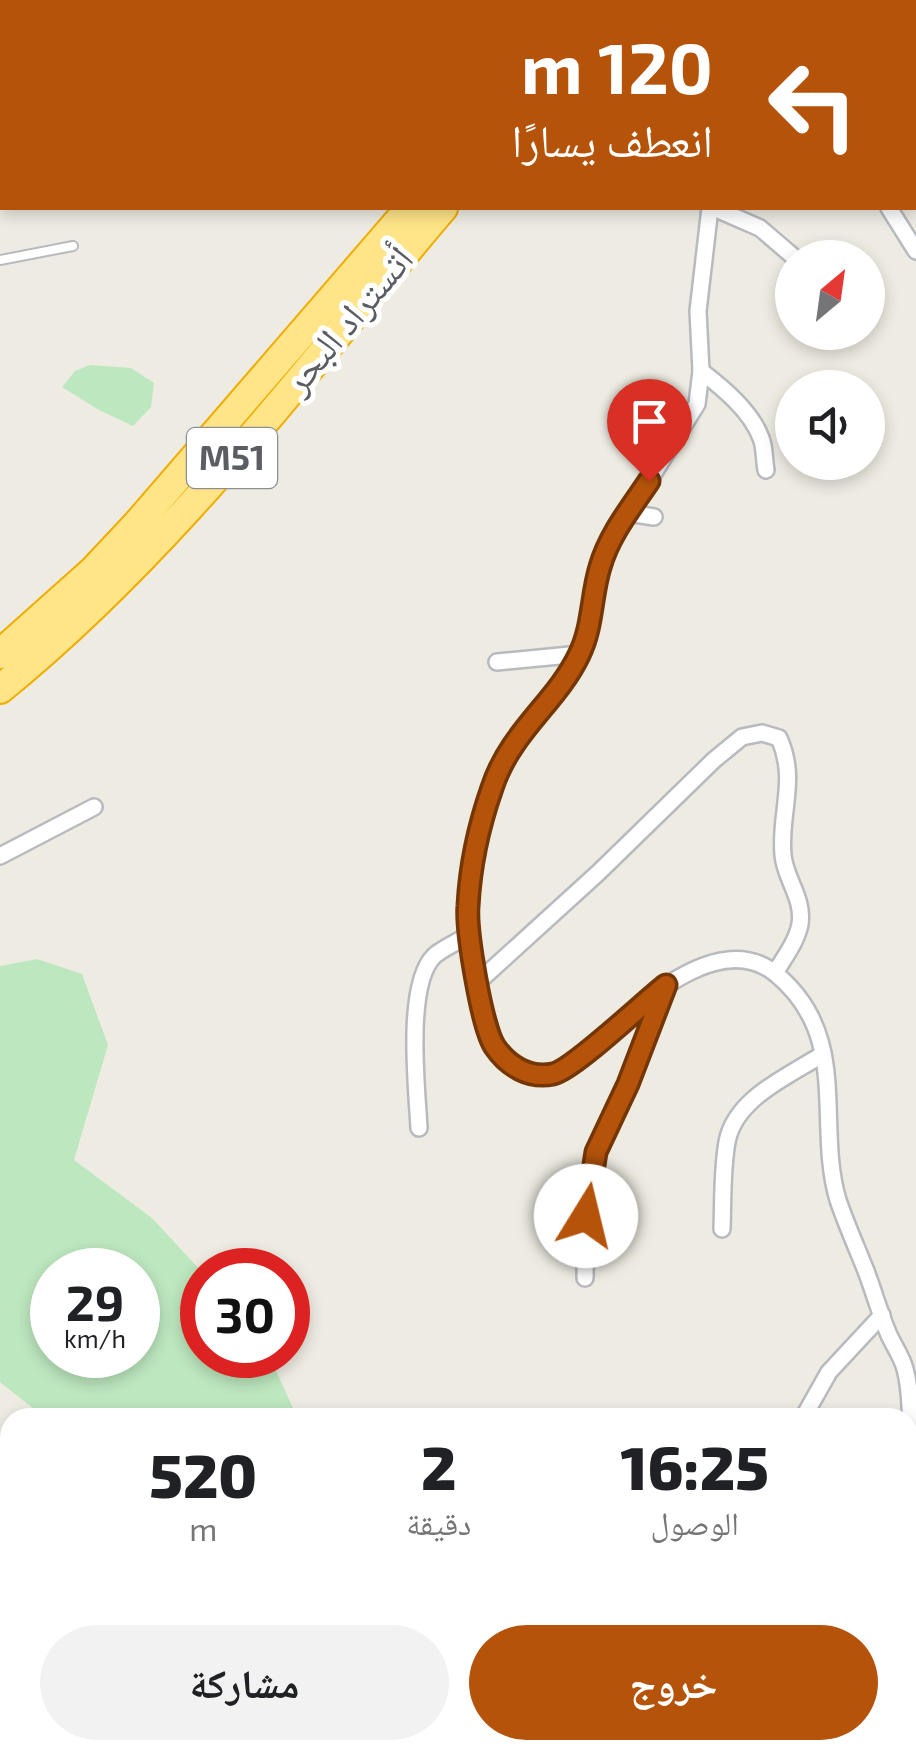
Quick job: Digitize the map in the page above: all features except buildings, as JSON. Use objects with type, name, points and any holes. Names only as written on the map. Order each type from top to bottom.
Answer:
[{"type":"highway","name":"أتستراد البحر","points":[[0,654],[93,571],[138,524],[408,210]]},
{"type":"highway","name":"أتستراد البحر","points":[[0,689],[140,560],[220,472],[441,210]]},
{"type":"street","points":[[712,210],[698,311],[702,372],[691,418],[628,513],[600,566],[580,654],[514,742],[493,783],[472,866],[468,936],[492,1044],[511,1066],[530,1074],[555,1074],[666,985],[706,966],[735,958],[756,960],[792,988],[815,1028],[827,1068],[831,1157],[838,1199],[904,1364],[911,1408]]},
{"type":"street","points":[[717,210],[760,228],[775,241]]},
{"type":"street","points":[[890,210],[916,250]]},
{"type":"street","points":[[702,372],[725,390],[753,424],[762,439],[766,470]]},
{"type":"street","points":[[628,513],[654,516]]},
{"type":"street","points":[[497,662],[580,654]]},
{"type":"street","points":[[477,983],[714,760],[742,737],[762,733],[779,738],[784,750],[790,783],[783,824],[783,859],[801,914],[800,929],[775,972]]},
{"type":"street","points":[[0,856],[94,807]]},
{"type":"street","points":[[419,1128],[414,1021],[424,975],[433,957],[468,936]]},
{"type":"street","points":[[585,1278],[586,1216],[596,1152],[628,1084],[666,985]]},
{"type":"street","points":[[722,1229],[727,1140],[740,1113],[760,1094],[823,1054]]},
{"type":"street","points":[[808,1408],[829,1372],[882,1316]]},
{"type":"lane","points":[[0,260],[72,246]]},
{"type":"green space","points":[[90,365],[131,368],[154,383],[151,407],[133,426],[62,387],[75,371]]},
{"type":"green space","points":[[37,959],[82,974],[108,1045],[74,1160],[152,1218],[180,1248],[180,1378],[279,1378],[293,1408],[33,1408],[0,1382],[0,966]]},
{"type":"route","points":[[586,1216],[596,1152],[628,1084],[666,985],[555,1074],[530,1074],[511,1066],[492,1044],[468,936],[467,908],[472,866],[493,783],[514,742],[580,654],[607,548],[649,481]]}]
